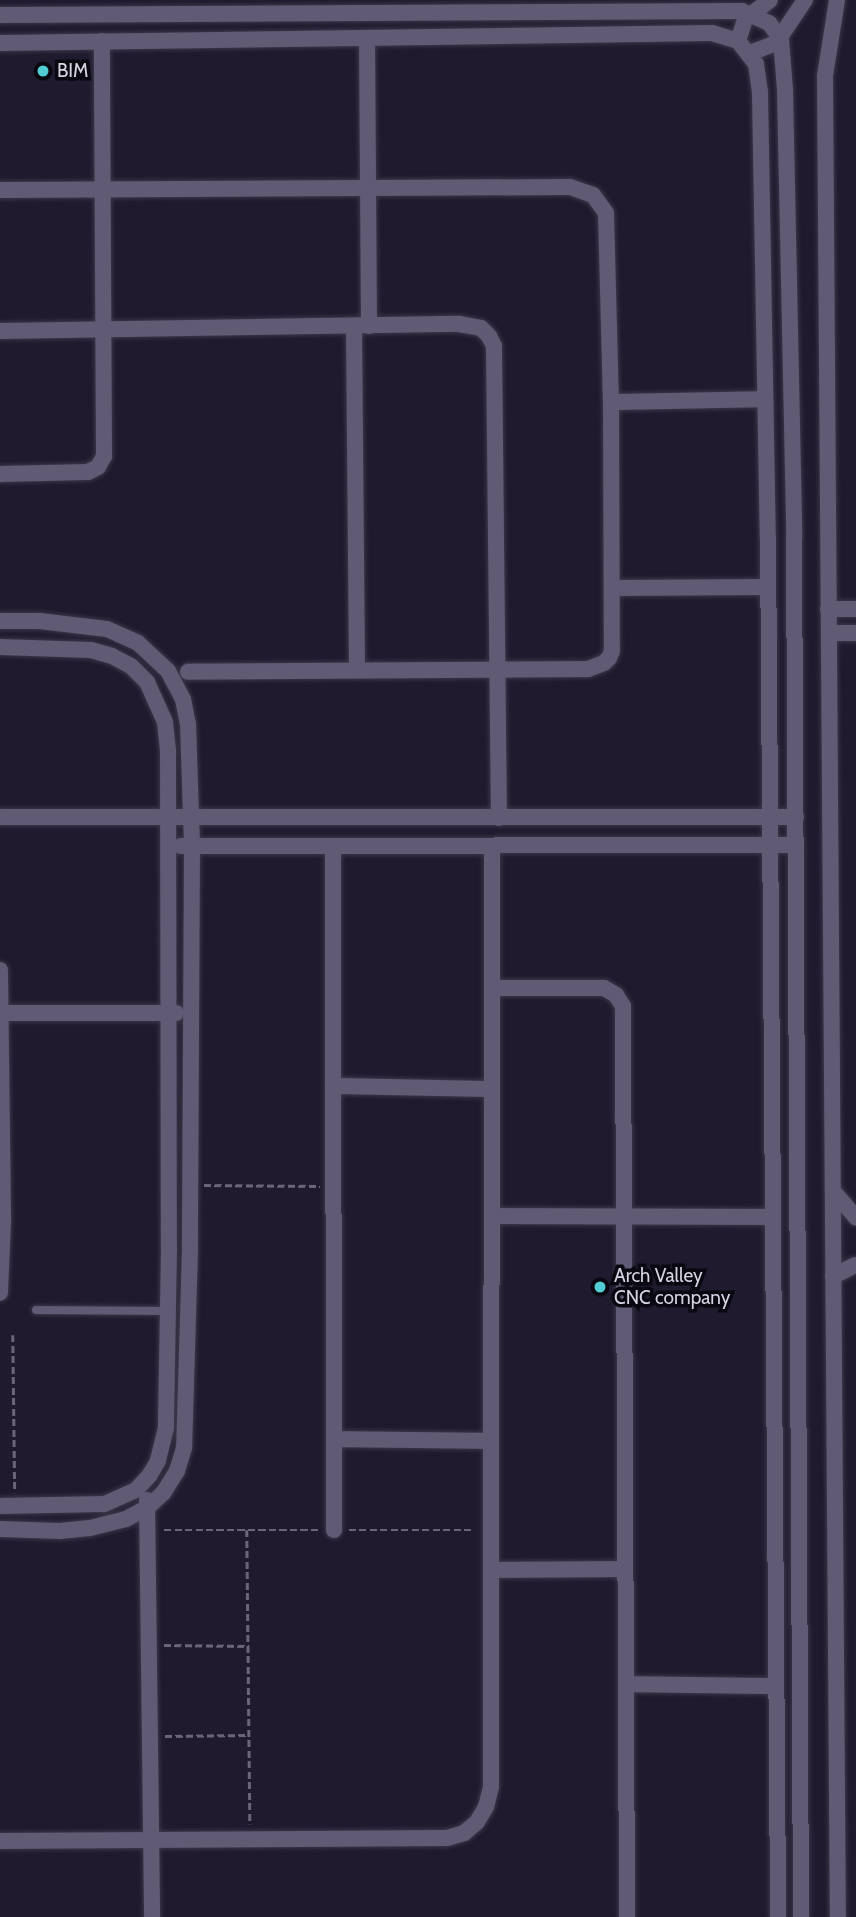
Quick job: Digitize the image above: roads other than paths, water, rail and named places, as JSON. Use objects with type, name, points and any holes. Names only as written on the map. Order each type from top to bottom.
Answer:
[{"type":"street","points":[[738,41],[741,26],[751,13],[770,0]]},
{"type":"street","points":[[750,53],[770,48],[781,39],[805,0]]},
{"type":"street","points":[[837,0],[825,76],[838,1917]]},
{"type":"street","points":[[0,15],[751,13],[769,23],[781,39],[784,73],[794,537],[801,1917]]},
{"type":"street","points":[[208,14],[209,39]]},
{"type":"street","points":[[473,14],[474,38]]},
{"type":"street","points":[[0,43],[712,33],[738,41],[750,53],[758,76],[768,538],[778,1917]]},
{"type":"street","points":[[357,670],[361,326],[367,186],[367,38]]},
{"type":"street","points":[[0,474],[88,472],[98,467],[105,444],[102,41]]},
{"type":"street","points":[[758,76],[771,72],[784,73]]},
{"type":"street","points":[[0,190],[570,187],[593,195],[601,203],[608,225],[611,402],[612,651],[604,663],[588,668],[188,672]]},
{"type":"street","points":[[762,215],[787,215]]},
{"type":"street","points":[[0,331],[470,325],[481,328],[494,346],[499,818]]},
{"type":"street","points":[[611,402],[765,399]]},
{"type":"street","points":[[766,437],[792,438]]},
{"type":"street","points":[[768,538],[794,537]]},
{"type":"street","points":[[612,588],[768,587]]},
{"type":"street","points":[[828,609],[856,608]]},
{"type":"street","points":[[0,621],[40,621],[107,629],[132,639],[160,662],[183,699],[188,724],[192,819],[190,1249],[184,1448],[177,1472],[148,1507],[127,1519],[89,1528],[0,1529]]},
{"type":"street","points":[[829,633],[856,633]]},
{"type":"street","points":[[0,647],[91,650],[131,666],[147,682],[164,722],[169,751],[169,1249],[166,1428],[158,1461],[144,1481],[121,1498],[104,1504],[7,1506]]},
{"type":"street","points":[[0,817],[796,817]]},
{"type":"street","points":[[358,818],[359,846]]},
{"type":"street","points":[[587,818],[589,845]]},
{"type":"street","points":[[169,846],[796,845]]},
{"type":"street","points":[[333,846],[334,1530]]},
{"type":"street","points":[[0,1840],[447,1838],[464,1833],[477,1822],[491,1787],[492,846]]},
{"type":"street","points":[[0,970],[0,1293]]},
{"type":"street","points":[[492,988],[604,988],[621,1000],[627,1917]]},
{"type":"street","points":[[0,1013],[190,1013]]},
{"type":"street","points":[[772,1064],[796,1064]]},
{"type":"street","points":[[333,1086],[492,1089]]},
{"type":"street","points":[[832,1191],[856,1217]]},
{"type":"street","points":[[492,1216],[772,1217]]},
{"type":"street","points":[[169,1249],[190,1249]]},
{"type":"street","points":[[773,1265],[796,1264]]},
{"type":"street","points":[[833,1276],[856,1265]]},
{"type":"street","points":[[334,1439],[491,1441]]},
{"type":"street","points":[[144,1481],[148,1507],[152,1917]]},
{"type":"street","points":[[774,1556],[800,1557]]},
{"type":"street","points":[[491,1570],[625,1569]]},
{"type":"street","points":[[626,1684],[775,1686]]},
{"type":"street","points":[[777,1819],[801,1818]]},
{"type":"lane","points":[[36,1310],[168,1311]]},
{"type":"place","name":"BIM","points":[[43,71]]},
{"type":"place","name":"Arch Valley CNC company","points":[[600,1287]]}]
